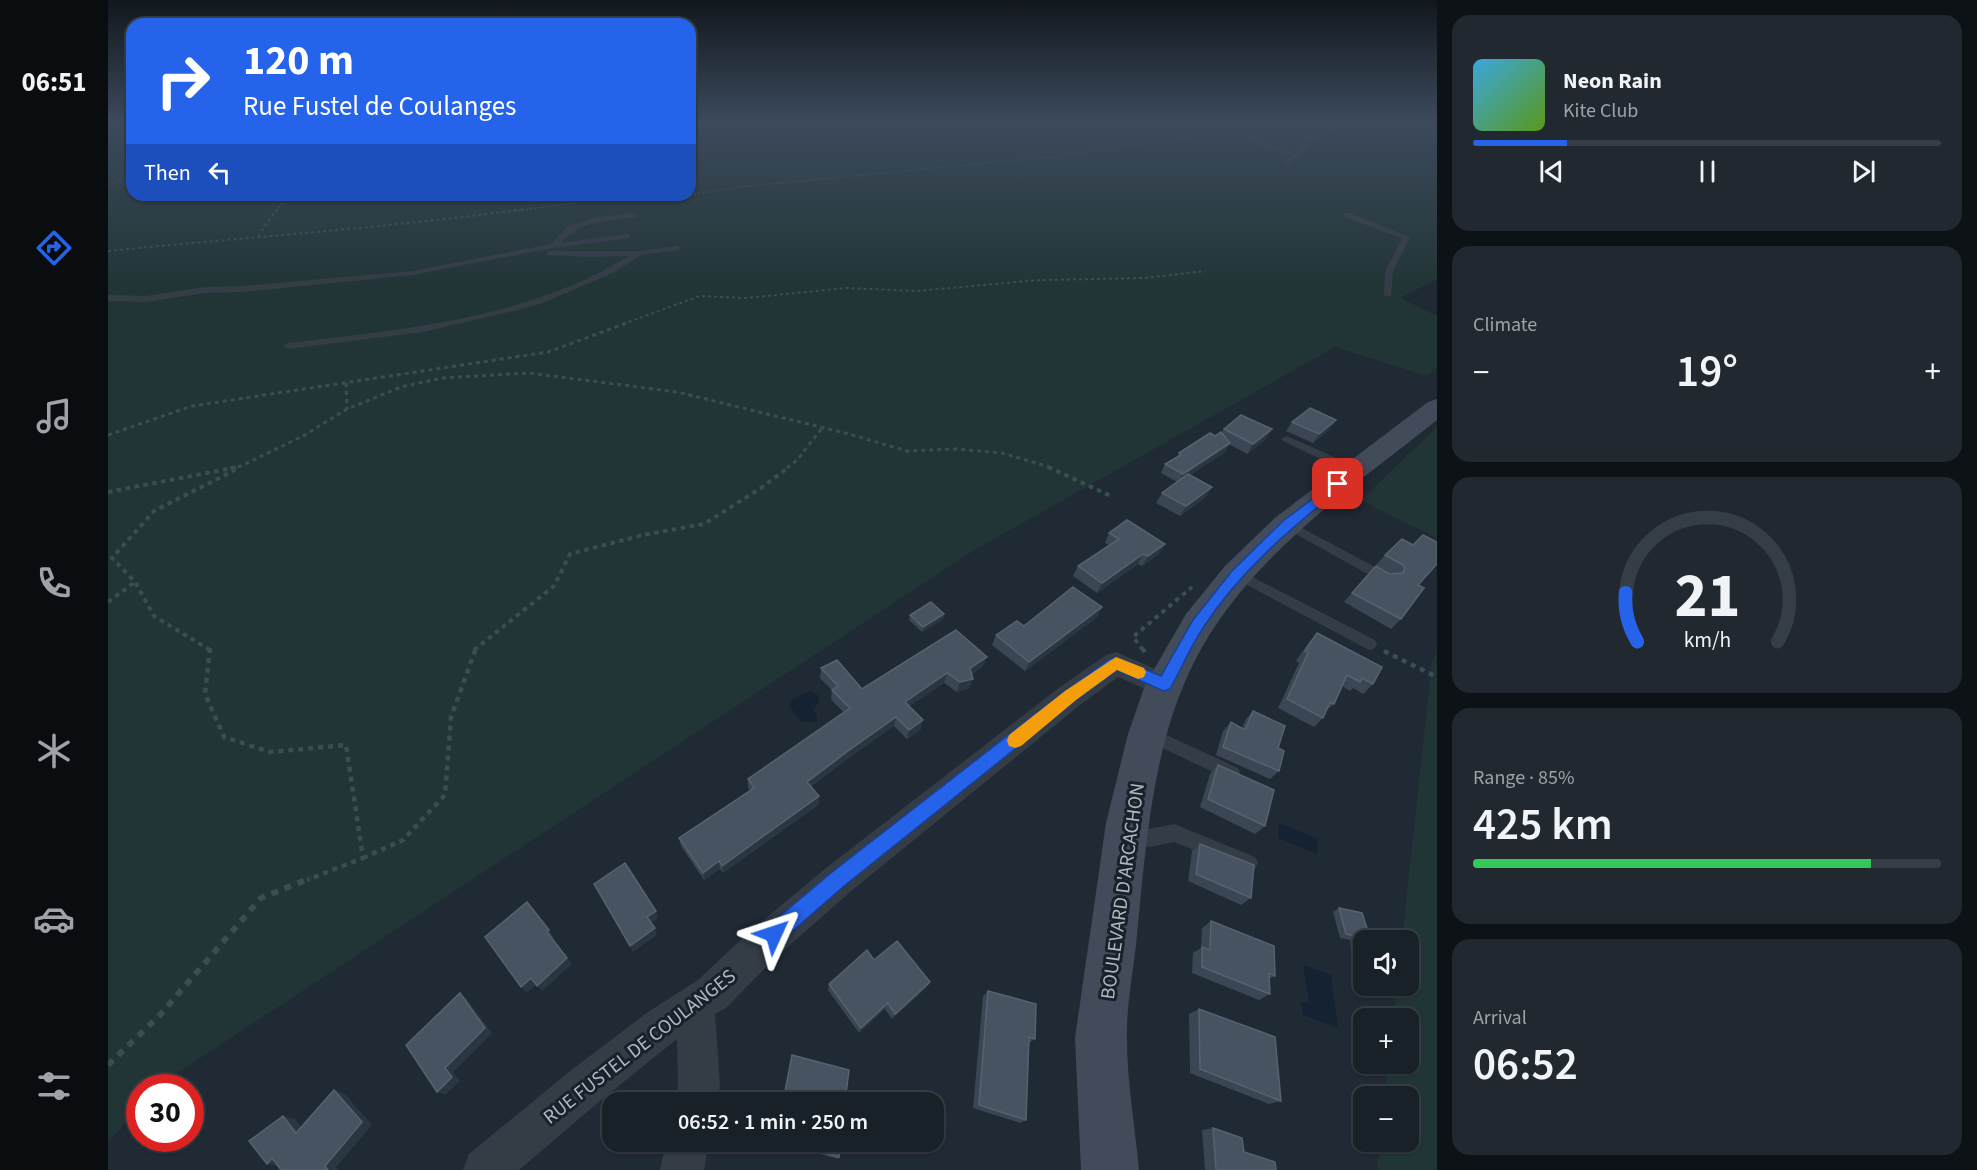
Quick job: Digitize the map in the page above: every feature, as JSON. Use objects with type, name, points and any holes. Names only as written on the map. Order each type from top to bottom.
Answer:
[{"type":"main road","name":"BOULEVARD D'ARCACHON","points":[[1110,1170],[1101,1038],[1126,835],[1148,734],[1164,685],[1198,624],[1237,574],[1287,524],[1437,407]]},
{"type":"street","name":"RUE FUSTEL DE COULANGES","points":[[485,1170],[593,1079],[662,1026],[712,993],[760,946],[838,880],[1070,696],[1116,663],[1164,685]]},
{"type":"street","points":[[695,1005],[698,1092]]},
{"type":"street","points":[[682,1170],[686,1152]]},
{"type":"lane","points":[[554,246],[570,229],[598,219],[633,215]]},
{"type":"lane","points":[[1347,215],[1406,237],[1399,255],[1386,273],[1388,295]]},
{"type":"lane","points":[[108,298],[146,298],[204,290],[243,289],[412,273],[554,246],[627,236]]},
{"type":"lane","points":[[524,252],[588,255],[639,253],[676,248]]},
{"type":"lane","points":[[288,346],[423,329],[515,308],[537,302],[610,271],[639,253]]},
{"type":"lane","points":[[1287,439],[1355,471]]},
{"type":"lane","points":[[1287,524],[1387,579]]},
{"type":"lane","points":[[1237,574],[1370,644]]},
{"type":"lane","points":[[1148,734],[1243,778]]},
{"type":"lane","points":[[1126,835],[1149,838],[1174,833],[1249,863]]},
{"type":"path","points":[[696,194],[852,176]]},
{"type":"path","points":[[108,185],[126,179]]},
{"type":"path","points":[[258,236],[284,201]]},
{"type":"path","points":[[108,251],[374,225],[423,223],[589,201]]},
{"type":"path","points":[[108,435],[192,406],[550,352],[700,296],[745,298],[857,288],[917,291],[1039,280],[1145,278],[1205,271]]},
{"type":"path","points":[[363,858],[346,745],[270,752],[224,737],[205,694],[210,648],[154,615],[135,582],[112,558],[154,511],[303,436],[347,409],[379,395],[422,382],[482,374],[530,374],[677,392],[907,451],[956,448],[1002,453],[1056,469],[1113,497]]},
{"type":"path","points":[[346,383],[347,409]]},
{"type":"path","points":[[108,1065],[159,1016],[261,897],[363,858],[403,840],[444,795],[451,717],[474,650],[554,586],[570,554],[643,535],[704,524],[761,488],[797,460],[822,428]]},
{"type":"path","points":[[108,492],[241,466]]},
{"type":"path","points":[[108,602],[135,582]]},
{"type":"path","points":[[1370,644],[1437,677]]},
{"type":"shaded area","points":[[108,176],[126,176],[126,201],[696,201],[696,176],[1437,176],[1437,279],[1400,298],[1437,316],[1437,367],[1427,376],[1335,347],[971,552],[176,1074],[126,1074],[126,1122],[108,1143]]},
{"type":"shaded area","points":[[1437,427],[1437,538],[1361,500]]},
{"type":"shaded area","points":[[1437,653],[1437,1170],[1377,1170],[1379,1152],[1419,1152],[1419,1086],[1386,1086],[1387,1074],[1419,1074],[1419,1008],[1394,1008],[1396,996],[1419,996],[1419,930],[1403,930],[1432,661]]},
{"type":"water","points":[[811,691],[819,696],[819,702],[813,711],[817,715],[817,722],[801,722],[789,705],[794,698]]},
{"type":"water","points":[[1279,823],[1318,839],[1317,854],[1278,838]]},
{"type":"water","points":[[1303,965],[1331,975],[1338,1028],[1303,1015],[1301,1002],[1309,1003]]},
{"type":"building","points":[[1310,408],[1336,420],[1319,434],[1292,422]]},
{"type":"building","points":[[1241,415],[1272,429],[1253,444],[1224,429]]},
{"type":"building","points":[[1221,432],[1230,443],[1183,474],[1165,464],[1210,433],[1215,436]]},
{"type":"building","points":[[1188,474],[1212,487],[1186,506],[1162,493]]},
{"type":"building","points":[[1127,520],[1165,544],[1148,556],[1143,554],[1102,583],[1078,566],[1119,539],[1109,533]]},
{"type":"building","points":[[1423,535],[1437,542],[1437,564],[1418,585],[1424,588],[1401,619],[1352,593],[1376,566],[1390,574],[1403,573],[1405,568],[1403,565],[1385,555],[1402,539],[1413,545]]},
{"type":"building","points":[[1073,587],[1102,607],[1029,662],[996,635],[1017,621],[1024,626]]},
{"type":"building","points":[[931,602],[944,614],[923,627],[910,615]]},
{"type":"building","points":[[956,630],[987,657],[970,668],[973,679],[960,682],[947,673],[905,702],[923,720],[909,730],[896,717],[807,782],[819,796],[722,866],[719,861],[703,873],[679,838],[754,788],[748,779],[850,708],[832,690],[838,686],[821,668],[837,660],[862,689]]},
{"type":"building","points":[[1317,633],[1382,667],[1373,684],[1362,678],[1360,682],[1347,675],[1334,704],[1330,702],[1323,718],[1287,699],[1308,653],[1305,651]]},
{"type":"building","points":[[1253,711],[1285,726],[1278,748],[1284,751],[1279,771],[1223,747],[1231,722],[1245,730]]},
{"type":"building","points":[[1218,765],[1274,790],[1265,826],[1208,799]]},
{"type":"building","points":[[1200,844],[1254,865],[1251,898],[1196,874]]},
{"type":"building","points":[[625,863],[656,911],[647,917],[655,928],[630,946],[594,884]]},
{"type":"building","points":[[527,902],[567,958],[537,986],[531,978],[521,987],[485,937]]},
{"type":"building","points":[[1339,908],[1362,913],[1368,930],[1353,930],[1353,936],[1346,934]]},
{"type":"building","points":[[1211,921],[1274,946],[1275,976],[1269,973],[1270,994],[1202,967],[1202,947],[1210,950]]},
{"type":"building","points":[[897,941],[930,982],[895,1014],[888,1003],[861,1028],[829,984],[867,950],[874,960]]},
{"type":"building","points":[[988,991],[1036,1004],[1035,1039],[1029,1037],[1026,1120],[979,1105]]},
{"type":"building","points":[[460,993],[485,1028],[445,1068],[452,1077],[437,1092],[406,1045]]},
{"type":"building","points":[[1199,1009],[1275,1037],[1281,1101],[1200,1069]]},
{"type":"building","points":[[792,1055],[849,1070],[846,1092],[785,1092]]},
{"type":"building","points":[[334,1090],[362,1122],[325,1166],[328,1170],[281,1170],[272,1158],[267,1164],[249,1141],[283,1116],[296,1133]]},
{"type":"building","points":[[1213,1128],[1242,1138],[1244,1152],[1275,1162],[1276,1170],[1216,1170]]},
{"type":"building","points":[[820,1152],[840,1152],[839,1157]]},
{"type":"slow traffic","points":[[1015,741],[1070,696],[1116,663],[1138,672]]},
{"type":"route","points":[[774,934],[838,880],[1070,696],[1116,663],[1164,685],[1198,624],[1237,574],[1287,524],[1338,484]]}]
